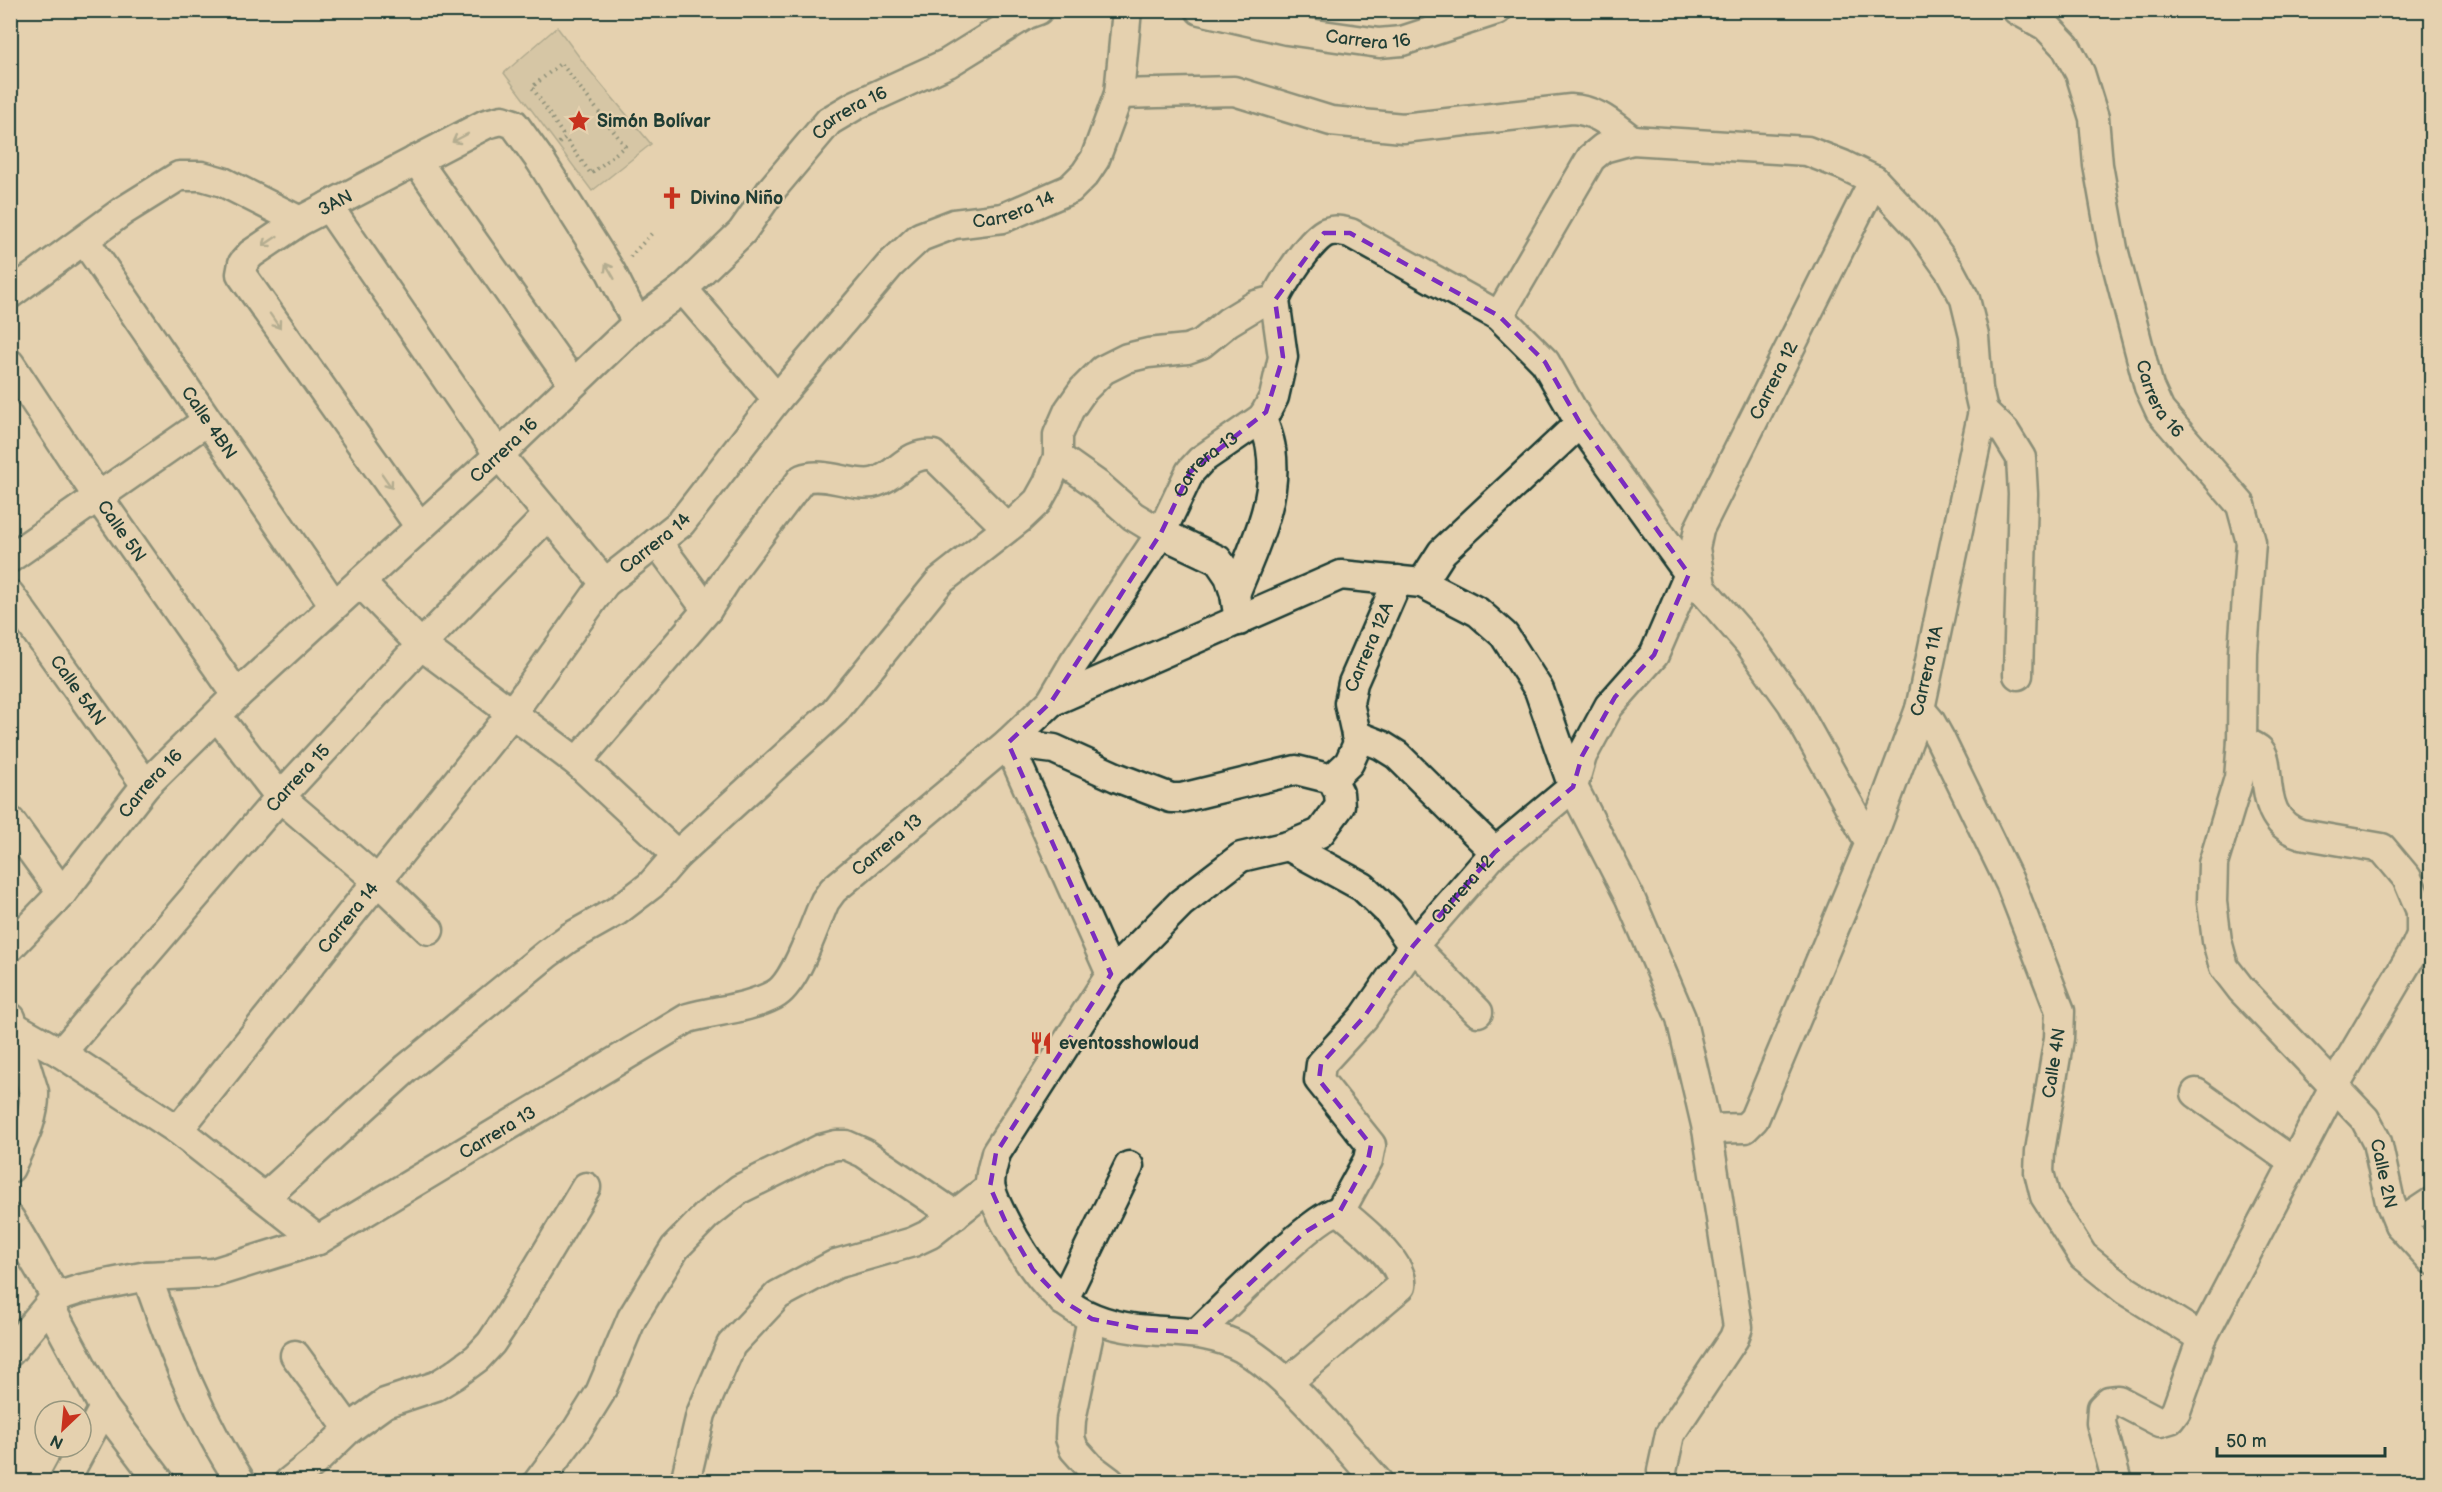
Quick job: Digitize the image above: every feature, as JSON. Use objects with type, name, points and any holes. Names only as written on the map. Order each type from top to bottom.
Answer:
[{"type":"street","name":"Carrera 16","points":[[10,947],[62,893],[146,784],[237,695],[499,455],[637,323],[683,289],[742,231],[772,189],[829,121],[856,105],[948,63],[1027,14],[1038,10]]},
{"type":"street","name":"Carrera 14","points":[[178,1130],[512,713],[605,583],[681,523],[694,509],[777,399],[890,265],[920,237],[954,224],[1003,218],[1070,189],[1095,159],[1119,94],[1127,10]]},
{"type":"street","name":"Carrera 16","points":[[1200,10],[1287,30],[1379,43],[1402,41],[1497,10]]},
{"type":"street","name":"Carrera 16","points":[[2017,10],[2046,26],[2066,47],[2080,73],[2094,118],[2098,165],[2113,249],[2150,387],[2160,411],[2241,505],[2251,542],[2243,652],[2242,741],[2235,795]]},
{"type":"street","points":[[1119,94],[1234,91],[1331,121],[1403,128],[1571,109],[1586,110],[1602,118],[1632,140]]},
{"type":"street","name":"3AN","points":[[420,527],[241,274],[243,263],[251,254],[300,221],[328,206],[486,124],[502,120],[513,124],[540,160],[611,272],[637,323]]},
{"type":"street","points":[[1499,316],[1591,158],[1603,148],[1632,140],[1807,151],[1874,180]]},
{"type":"street","points":[[416,160],[573,384]]},
{"type":"street","points":[[10,294],[123,211],[179,176],[202,176],[223,182],[300,221]]},
{"type":"street","name":"Carrera 11A","points":[[1707,1130],[1745,1128],[1754,1119],[1870,843],[1920,709],[1983,411],[1978,389],[1974,336],[1965,299],[1950,271],[1920,229],[1874,180]]},
{"type":"street","name":"Carrera 12","points":[[1695,580],[1695,548],[1699,529],[1874,180]]},
{"type":"street","points":[[328,206],[499,455],[605,583]]},
{"type":"street","points":[[1235,594],[1266,517],[1272,481],[1272,449],[1262,418],[1274,397],[1283,357],[1275,300],[1310,246],[1324,232],[1338,230],[1350,233],[1499,316],[1545,362],[1580,423],[1695,580],[1749,644],[1792,703],[1870,843]]},
{"type":"street","name":"Calle 4BN","points":[[85,241],[334,605]]},
{"type":"street","points":[[683,289],[777,399]]},
{"type":"street","points":[[265,1197],[407,1068],[547,954],[569,938],[617,911],[651,885],[677,855],[834,712],[940,581],[1038,501],[1058,457],[1058,435],[1069,410],[1083,390],[1103,370],[1127,358],[1148,353],[1187,349],[1201,344],[1228,322],[1256,305],[1275,300]]},
{"type":"street","name":"Calle 5N","points":[[10,364],[98,497],[237,695]]},
{"type":"street","points":[[1983,411],[2005,432],[2021,458],[2023,494],[2018,675]]},
{"type":"street","name":"Carrera 13","points":[[53,1301],[81,1289],[147,1276],[213,1273],[318,1240],[688,1018],[730,1010],[776,994],[791,977],[825,901],[833,890],[1008,743],[1051,702],[1074,663],[1161,533],[1190,472],[1238,432],[1262,418]]},
{"type":"street","points":[[10,558],[207,421]]},
{"type":"street","name":"Carrera 12A","points":[[1332,779],[1349,763],[1358,743],[1349,703],[1353,683],[1410,581],[1580,423]]},
{"type":"street","points":[[578,762],[707,610],[802,479],[808,477],[875,483],[921,453],[933,454],[1007,528]]},
{"type":"street","points":[[1058,457],[1099,486],[1132,516],[1161,533],[1218,560],[1229,576],[1235,594],[1239,621]]},
{"type":"street","name":"Carrera 15","points":[[61,1053],[280,797],[421,645],[549,514]]},
{"type":"street","points":[[657,542],[707,610]]},
{"type":"street","points":[[1051,702],[1341,575],[1410,581],[1478,612],[1504,635],[1539,690],[1573,788],[1630,898],[1681,1018],[1707,1130],[1738,1327],[1734,1338],[1670,1434],[1662,1471],[1663,1482]]},
{"type":"street","points":[[1573,788],[1582,756],[1609,706],[1654,656],[1695,580]]},
{"type":"street","points":[[361,583],[421,645],[578,762],[677,855]]},
{"type":"street","name":"Calle 5AN","points":[[10,595],[146,784]]},
{"type":"street","name":"Calle 4N","points":[[1920,709],[1940,739],[2011,885],[2060,1011],[2061,1023],[2040,1151],[2039,1172],[2045,1196],[2083,1256],[2125,1290],[2202,1338]]},
{"type":"street","points":[[217,716],[280,797],[378,881],[429,930]]},
{"type":"street","points":[[1356,735],[1381,745],[1397,755],[1495,852]]},
{"type":"street","points":[[2117,1482],[2101,1422],[2102,1408],[2109,1401],[2118,1400],[2163,1422],[2170,1419],[2176,1411],[2202,1338],[2335,1086],[2415,949],[2421,935],[2426,910],[2407,878],[2382,848],[2288,830],[2278,820],[2268,794],[2264,758],[2259,750],[2242,741]]},
{"type":"street","points":[[1008,743],[1054,749],[1116,777],[1171,798],[1181,798],[1296,770],[1332,779],[1339,794],[1340,806],[1320,833],[1288,846],[1241,857],[1181,903],[1111,974],[996,1153],[990,1187],[1006,1223],[1033,1270],[1063,1301],[1092,1319],[1147,1330],[1198,1332],[1223,1339],[1244,1349],[1287,1383],[1378,1482]]},
{"type":"street","points":[[1008,743],[1111,974]]},
{"type":"street","name":"Carrera 12","points":[[1340,1211],[1368,1160],[1371,1145],[1318,1080],[1321,1064],[1364,1017],[1413,946],[1495,852],[1573,788]]},
{"type":"street","name":"Calle 2N","points":[[2235,795],[2213,864],[2212,902],[2217,941],[2224,967],[2241,989],[2365,1119],[2377,1142],[2390,1202],[2399,1224],[2432,1260]]},
{"type":"street","points":[[10,821],[62,893]]},
{"type":"street","points":[[1288,846],[1363,887],[1389,912],[1413,946],[1478,1012]]},
{"type":"street","points":[[13,1021],[178,1130],[318,1240]]},
{"type":"street","points":[[10,1168],[31,1120],[34,1104],[34,1092],[13,1021]]},
{"type":"street","points":[[2196,1094],[2294,1162]]},
{"type":"street","points":[[538,1482],[578,1430],[600,1392],[632,1318],[675,1248],[707,1215],[740,1189],[821,1149],[846,1145],[864,1153],[956,1215]]},
{"type":"street","points":[[1063,1301],[1129,1166]]},
{"type":"street","points":[[289,1482],[349,1429],[385,1403],[435,1386],[477,1358],[491,1343],[509,1316],[586,1187]]},
{"type":"street","points":[[685,1482],[701,1414],[731,1345],[778,1295],[836,1264],[913,1242],[930,1234],[990,1187]]},
{"type":"street","points":[[2399,1224],[2432,1202]]},
{"type":"street","points":[[1198,1332],[1305,1232],[1331,1213],[1340,1211],[1374,1241],[1397,1270],[1402,1280],[1401,1286],[1287,1383]]},
{"type":"street","points":[[10,1219],[105,1408],[160,1482]]},
{"type":"street","points":[[147,1276],[174,1353],[222,1454],[241,1482]]},
{"type":"street","points":[[10,1352],[53,1301]]},
{"type":"street","points":[[1092,1319],[1071,1420],[1070,1438],[1074,1449],[1090,1467],[1110,1482]]},
{"type":"street","points":[[295,1355],[349,1429]]},
{"type":"street","points":[[64,1482],[105,1408]]},
{"type":"path","points":[[561,63],[625,146],[591,174],[565,138],[532,87],[561,63]]},
{"type":"path","points":[[540,160],[565,138]]},
{"type":"path","points":[[611,272],[631,256],[654,231]]},
{"type":"highlighted area","points":[[1324,233],[1350,233],[1499,316],[1545,362],[1580,423],[1689,574],[1654,655],[1615,697],[1582,756],[1573,787],[1495,852],[1413,946],[1364,1017],[1321,1064],[1319,1080],[1371,1145],[1368,1160],[1340,1211],[1305,1232],[1198,1332],[1147,1330],[1092,1319],[1063,1301],[1033,1270],[1006,1223],[990,1187],[993,1166],[996,1153],[1111,974],[1008,743],[1051,702],[1161,533],[1190,472],[1266,412],[1283,357],[1275,300]]},
{"type":"shaded area","points":[[557,27],[586,66],[651,144],[592,191],[504,73]]},
{"type":"place","name":"Simón Bolívar","points":[[579,121]]},
{"type":"place","name":"Divino Niño","points":[[672,198]]},
{"type":"place","name":"eventosshowloud","points":[[1041,1043]]}]
